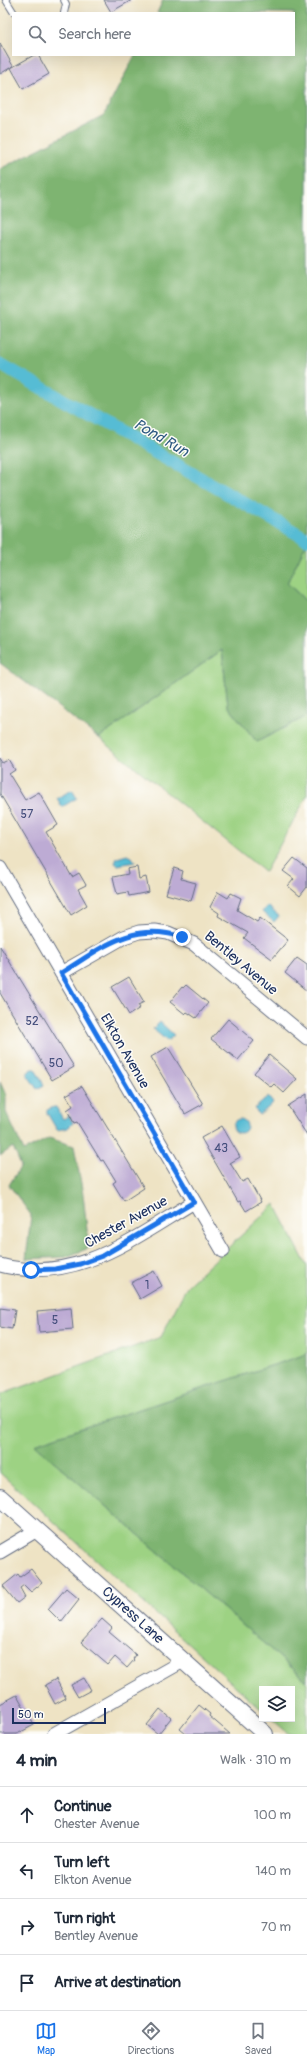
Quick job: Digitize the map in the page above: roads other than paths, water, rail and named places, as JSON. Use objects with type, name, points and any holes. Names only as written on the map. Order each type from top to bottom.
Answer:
[{"type":"street","name":"Elkton Avenue","points":[[0,868],[223,1251]]},
{"type":"street","name":"Bentley Avenue","points":[[61,973],[124,936],[139,932],[168,932],[194,944],[307,1038]]},
{"type":"street","name":"Chester Avenue","points":[[0,1265],[31,1270],[55,1269],[80,1264],[102,1256],[194,1202]]},
{"type":"street","name":"Cypress Lane","points":[[0,1497],[265,1734]]},
{"type":"street","points":[[0,1552],[38,1530]]},
{"type":"street","points":[[54,1734],[183,1661]]},
{"type":"lane","points":[[6,0],[13,12]]},
{"type":"lane","points":[[64,0],[66,4],[64,12]]},
{"type":"water","points":[[72,790],[77,798],[62,807],[57,798]]},
{"type":"water","points":[[127,855],[132,857],[135,862],[118,865],[115,863],[117,858]]},
{"type":"water","points":[[267,906],[279,916],[274,922],[262,912]]},
{"type":"water","points":[[160,1022],[174,1035],[167,1041],[153,1029]]},
{"type":"water","points":[[31,1069],[35,1069],[44,1085],[37,1089],[27,1074]]},
{"type":"water","points":[[268,1097],[273,1103],[260,1115],[254,1109]]},
{"type":"water","points":[[56,1107],[63,1119],[69,1116],[73,1123],[68,1128],[57,1130],[47,1113],[47,1110]]},
{"type":"water","points":[[240,1119],[245,1121],[247,1126],[245,1131],[240,1133],[235,1131],[233,1126],[235,1121]]},
{"type":"waterway","name":"Pond Run","points":[[0,364],[307,539]]}]
